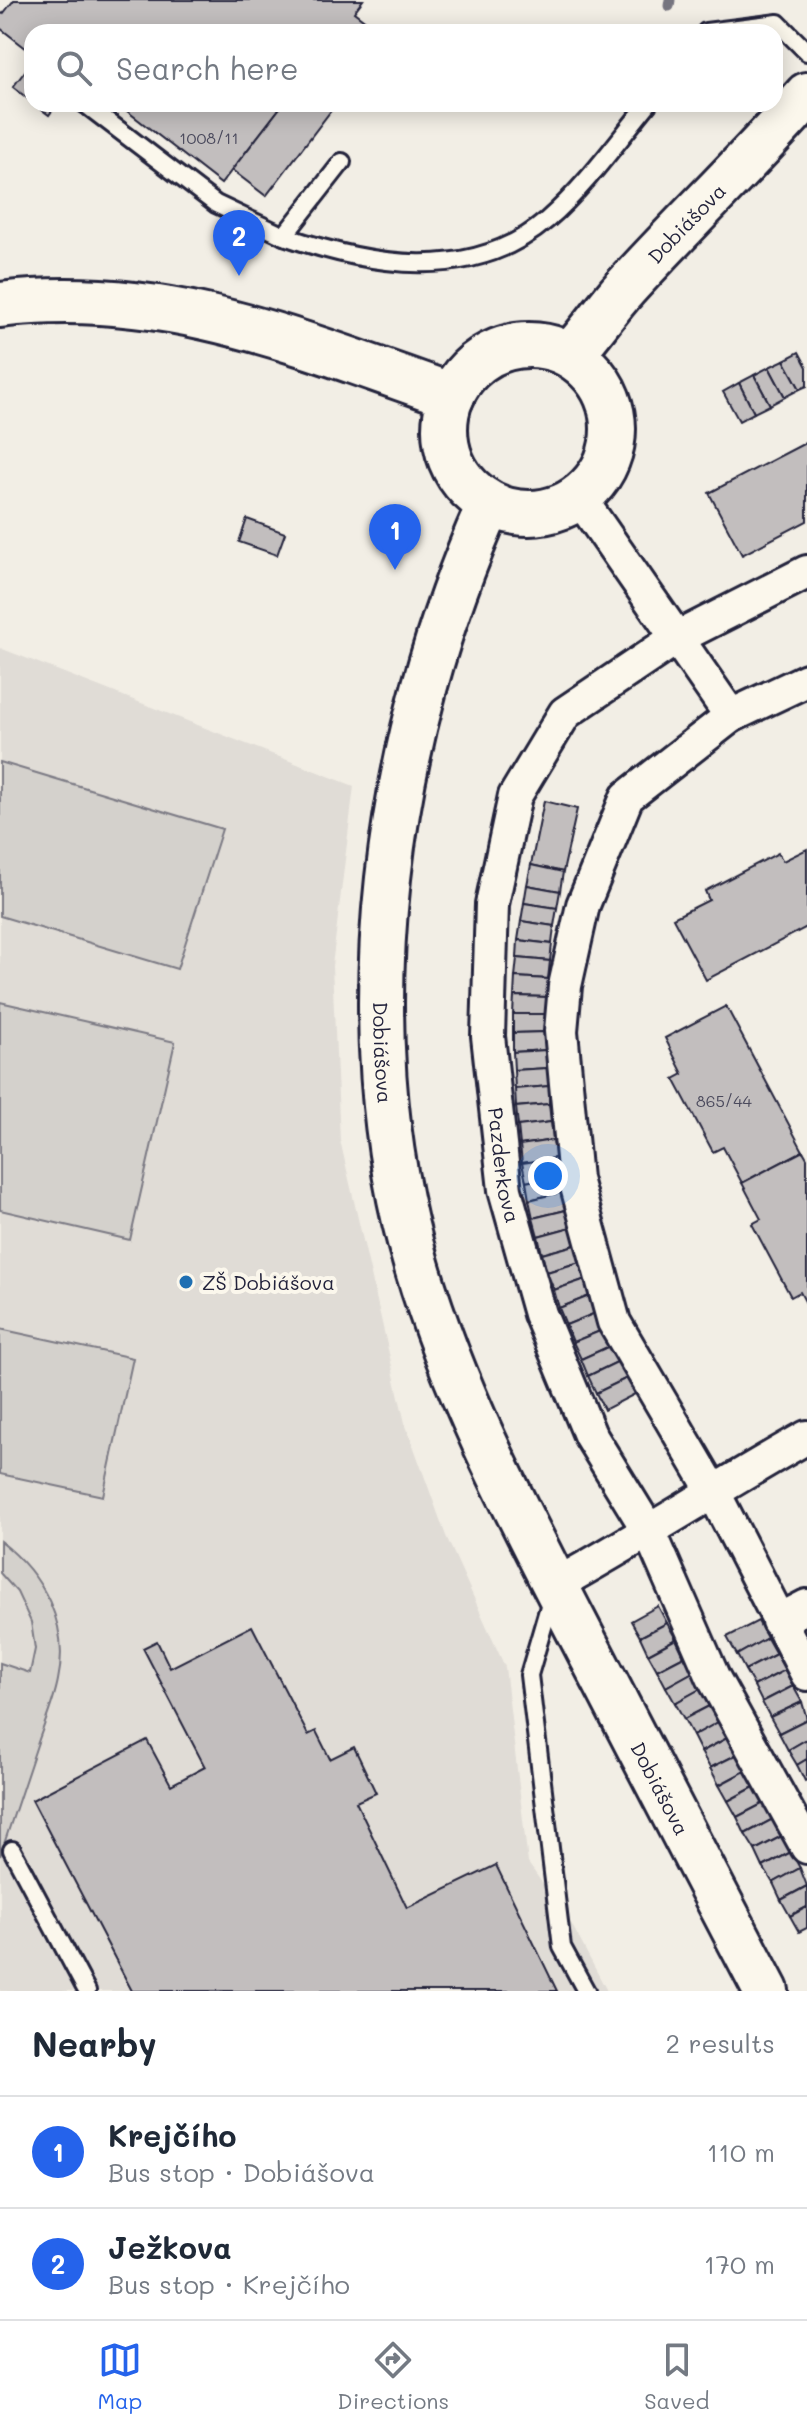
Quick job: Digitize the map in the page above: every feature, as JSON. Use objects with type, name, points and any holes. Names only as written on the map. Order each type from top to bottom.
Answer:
[{"type":"street","name":"Dobiášova","points":[[570,355],[605,317],[622,291],[729,183],[807,95]]},
{"type":"street","points":[[0,305],[90,299],[146,304],[285,337],[452,396]]},
{"type":"street","points":[[519,346],[547,347],[570,355],[602,387],[614,426],[605,466],[579,497],[558,509],[536,513],[512,512],[490,504],[466,484],[450,457],[445,426],[452,396],[468,371],[497,351],[519,346]]},
{"type":"street","points":[[579,497],[731,716]]},
{"type":"street","name":"Dobiášova","points":[[490,504],[438,635],[393,832],[384,945],[382,1061],[393,1163],[416,1266],[455,1372],[497,1470],[766,1991]]},
{"type":"street","name":"Pazderkova","points":[[807,572],[675,639],[565,713],[515,796],[492,904],[488,1036],[505,1190],[540,1314],[590,1435],[650,1533],[713,1677],[807,1847]]},
{"type":"street","points":[[807,680],[731,716],[627,797],[583,905],[565,986],[561,1031],[575,1179],[614,1322],[713,1491],[807,1674]]},
{"type":"street","points":[[555,1585],[650,1533],[713,1491],[807,1437]]},
{"type":"street","points":[[778,1621],[807,1606]]},
{"type":"lane","points":[[783,28],[807,52]]},
{"type":"lane","points":[[95,112],[216,204],[284,236],[338,255],[389,263],[447,263],[500,249],[545,221],[641,112]]},
{"type":"lane","points":[[284,236],[342,162]]},
{"type":"lane","points":[[555,1585],[529,1675],[562,1947],[586,1991]]},
{"type":"lane","points":[[12,1850],[87,1991]]},
{"type":"shaded area","name":"ZŠ Dobiášova","points":[[0,648],[354,786],[332,966],[340,1140],[405,1423],[446,1536],[505,1667],[528,1863],[572,1925],[607,1991],[0,1991]]},
{"type":"shaded area","points":[[0,762],[222,829],[177,969],[0,916]]},
{"type":"shaded area","points":[[0,1002],[175,1042],[130,1240],[0,1210]]},
{"type":"shaded area","points":[[0,1329],[133,1358],[103,1496],[0,1474]]},
{"type":"shaded area","points":[[0,1541],[29,1569],[50,1602],[60,1639],[61,1659],[54,1696],[0,1856],[0,1663],[30,1673],[35,1649],[31,1622],[17,1592],[0,1573]]},
{"type":"building","points":[[14,0],[363,0],[354,12],[370,24],[24,24],[24,47],[0,28],[0,12],[3,14]]},
{"type":"building","points":[[24,73],[24,96],[13,87]]},
{"type":"building","points":[[128,112],[277,112],[221,184]]},
{"type":"building","points":[[277,112],[330,112],[266,196],[232,170]]},
{"type":"building","points":[[799,352],[807,367],[807,386],[800,389],[784,360]]},
{"type":"building","points":[[784,360],[800,389],[785,397],[769,367]]},
{"type":"building","points":[[769,367],[785,397],[770,405],[754,375]]},
{"type":"building","points":[[754,375],[770,405],[754,413],[739,383]]},
{"type":"building","points":[[739,383],[754,413],[739,421],[723,392]]},
{"type":"building","points":[[807,442],[807,521],[742,555],[709,493]]},
{"type":"building","points":[[247,519],[285,533],[277,555],[239,542]]},
{"type":"building","points":[[544,801],[577,809],[563,872],[531,865]]},
{"type":"building","points":[[807,849],[807,927],[706,980],[673,918],[709,900],[705,891],[778,853],[783,861]]},
{"type":"building","points":[[531,865],[563,872],[560,891],[527,885]]},
{"type":"building","points":[[527,885],[560,891],[557,908],[524,903]]},
{"type":"building","points":[[524,903],[557,908],[554,926],[521,921]]},
{"type":"building","points":[[521,921],[554,926],[552,944],[518,940]]},
{"type":"building","points":[[518,940],[552,944],[550,961],[517,958]]},
{"type":"building","points":[[517,958],[550,961],[548,979],[515,977]]},
{"type":"building","points":[[515,977],[548,979],[548,997],[514,996]]},
{"type":"building","points":[[514,996],[548,997],[547,1014],[513,1014]]},
{"type":"building","points":[[726,1006],[803,1151],[742,1183],[723,1147],[713,1152],[674,1079],[683,1074],[665,1038]]},
{"type":"building","points":[[513,1014],[547,1014],[546,1032],[513,1033]]},
{"type":"building","points":[[546,1032],[547,1050],[513,1052],[513,1033]]},
{"type":"building","points":[[547,1050],[548,1068],[514,1070],[513,1052]]},
{"type":"building","points":[[548,1068],[549,1086],[515,1089],[514,1070]]},
{"type":"building","points":[[549,1086],[549,1104],[516,1107],[515,1089]]},
{"type":"building","points":[[549,1104],[551,1122],[518,1126],[516,1107]]},
{"type":"building","points":[[551,1122],[553,1140],[520,1145],[518,1126]]},
{"type":"building","points":[[553,1140],[556,1158],[522,1163],[520,1145]]},
{"type":"building","points":[[803,1151],[807,1158],[807,1305],[800,1292],[791,1297],[752,1224],[761,1219],[742,1183]]},
{"type":"building","points":[[556,1158],[559,1175],[526,1182],[522,1163]]},
{"type":"building","points":[[559,1175],[562,1192],[529,1200],[526,1182]]},
{"type":"building","points":[[562,1192],[566,1210],[533,1218],[529,1200]]},
{"type":"building","points":[[566,1210],[571,1227],[538,1236],[533,1218]]},
{"type":"building","points":[[571,1227],[575,1245],[542,1254],[538,1236]]},
{"type":"building","points":[[575,1245],[580,1262],[547,1272],[542,1254]]},
{"type":"building","points":[[580,1262],[586,1279],[554,1290],[547,1272]]},
{"type":"building","points":[[586,1279],[592,1295],[559,1308],[554,1290]]},
{"type":"building","points":[[592,1295],[598,1312],[566,1325],[559,1308]]},
{"type":"building","points":[[598,1312],[605,1329],[573,1342],[566,1325]]},
{"type":"building","points":[[605,1329],[612,1345],[581,1359],[573,1342]]},
{"type":"building","points":[[612,1345],[619,1361],[588,1376],[581,1359]]},
{"type":"building","points":[[619,1361],[627,1378],[596,1393],[588,1376]]},
{"type":"building","points":[[627,1378],[635,1394],[604,1410],[596,1393]]},
{"type":"building","points":[[658,1606],[667,1623],[640,1637],[631,1621]]},
{"type":"building","points":[[758,1621],[767,1638],[737,1655],[727,1637]]},
{"type":"building","points":[[667,1623],[676,1639],[648,1654],[640,1637]]},
{"type":"building","points":[[252,1626],[308,1735],[316,1731],[330,1759],[354,1747],[376,1793],[356,1802],[407,1908],[496,1865],[557,1991],[132,1991],[32,1800],[147,1740],[171,1785],[205,1767],[143,1648],[157,1641],[170,1668]]},
{"type":"building","points":[[767,1638],[776,1654],[745,1670],[737,1655]]},
{"type":"building","points":[[676,1639],[684,1656],[657,1670],[648,1654]]},
{"type":"building","points":[[776,1654],[785,1670],[754,1686],[745,1670]]},
{"type":"building","points":[[684,1656],[693,1672],[666,1687],[657,1670]]},
{"type":"building","points":[[785,1670],[793,1686],[762,1702],[754,1686]]},
{"type":"building","points":[[693,1672],[702,1688],[675,1703],[666,1687]]},
{"type":"building","points":[[793,1686],[802,1702],[770,1717],[762,1702]]},
{"type":"building","points":[[702,1688],[711,1705],[684,1719],[675,1703]]},
{"type":"building","points":[[802,1702],[807,1719],[779,1733],[770,1717]]},
{"type":"building","points":[[711,1705],[720,1721],[693,1736],[684,1719]]},
{"type":"building","points":[[807,1719],[807,1739],[788,1750],[779,1733]]},
{"type":"building","points":[[720,1721],[729,1737],[701,1752],[693,1736]]},
{"type":"building","points":[[729,1737],[738,1754],[710,1768],[701,1752]]},
{"type":"building","points":[[807,1739],[807,1759],[797,1765],[788,1750]]},
{"type":"building","points":[[738,1754],[747,1770],[719,1785],[710,1768]]},
{"type":"building","points":[[807,1759],[807,1780],[805,1781],[797,1765]]},
{"type":"building","points":[[747,1770],[756,1786],[728,1801],[719,1785]]},
{"type":"building","points":[[756,1786],[764,1803],[737,1817],[728,1801]]},
{"type":"building","points":[[764,1803],[773,1819],[745,1834],[737,1817]]},
{"type":"building","points":[[773,1819],[782,1836],[755,1850],[745,1834]]},
{"type":"building","points":[[782,1836],[791,1852],[763,1867],[755,1850]]},
{"type":"building","points":[[791,1852],[800,1868],[773,1883],[763,1867]]},
{"type":"building","points":[[800,1868],[807,1886],[781,1900],[773,1883]]},
{"type":"building","points":[[807,1886],[807,1907],[790,1916],[781,1900]]},
{"type":"building","points":[[807,1907],[807,1928],[799,1932],[790,1916]]},
{"type":"waterway","points":[[669,6],[670,0]]},
{"type":"place","name":"Ježkova","points":[[239,276]]},
{"type":"place","name":"Krejčího","points":[[395,570]]},
{"type":"place","name":"ZŠ Dobiášova","points":[[186,1282]]}]
